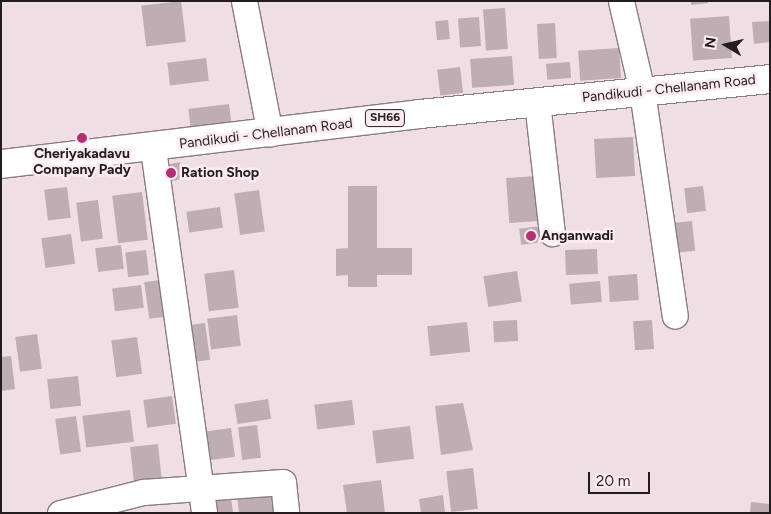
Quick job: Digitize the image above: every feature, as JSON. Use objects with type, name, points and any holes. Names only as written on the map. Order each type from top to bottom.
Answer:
[{"type":"main road","name":"Pandikudi - Chellanam Road","points":[[1,164],[153,149],[538,102],[770,79]]},
{"type":"street","points":[[244,1],[270,134]]},
{"type":"street","points":[[621,1],[642,91],[675,316]]},
{"type":"street","points":[[538,102],[552,233]]},
{"type":"street","points":[[153,149],[204,513]]},
{"type":"street","points":[[60,513],[143,492],[283,482],[286,513]]},
{"type":"building","points":[[181,1],[186,42],[146,47],[141,6]]},
{"type":"building","points":[[691,1],[708,1],[708,3],[691,5]]},
{"type":"building","points":[[505,8],[508,49],[486,50],[483,10]]},
{"type":"building","points":[[729,16],[732,58],[693,61],[690,19]]},
{"type":"building","points":[[479,17],[481,46],[460,47],[458,18]]},
{"type":"building","points":[[448,20],[450,39],[437,40],[435,21]]},
{"type":"building","points":[[770,21],[770,42],[754,44],[752,22]]},
{"type":"building","points":[[555,23],[557,58],[539,59],[537,24]]},
{"type":"building","points":[[619,48],[621,78],[580,81],[578,51]]},
{"type":"building","points":[[512,56],[514,85],[472,88],[470,59]]},
{"type":"building","points":[[206,58],[209,81],[170,86],[167,63]]},
{"type":"building","points":[[570,62],[571,78],[547,80],[546,64]]},
{"type":"building","points":[[460,67],[463,93],[440,96],[437,70]]},
{"type":"building","points":[[229,104],[232,129],[191,134],[188,109]]},
{"type":"building","points":[[633,137],[635,176],[596,178],[594,139]]},
{"type":"building","name":"Ration Shop","points":[[180,162],[181,179],[164,183],[161,166]]},
{"type":"building","points":[[536,176],[539,221],[509,223],[506,178]]},
{"type":"building","points":[[348,186],[377,186],[377,248],[412,248],[412,275],[377,275],[377,287],[348,287],[348,275],[336,276],[336,249],[348,248]]},
{"type":"building","points":[[703,186],[706,211],[687,213],[684,188]]},
{"type":"building","points":[[67,187],[71,218],[48,221],[44,190]]},
{"type":"building","points":[[259,190],[265,232],[240,235],[234,193]]},
{"type":"building","points":[[142,192],[148,240],[118,243],[112,196]]},
{"type":"building","points":[[98,200],[103,239],[81,241],[76,203]]},
{"type":"building","points":[[220,207],[223,228],[189,233],[186,212]]},
{"type":"building","points":[[692,221],[695,251],[670,253],[667,224]]},
{"type":"building","name":"Anganwadi","points":[[542,226],[544,242],[521,245],[519,229]]},
{"type":"building","points":[[71,234],[75,264],[45,268],[41,238]]},
{"type":"building","points":[[121,245],[124,269],[98,272],[95,248]]},
{"type":"building","points":[[597,249],[598,274],[566,275],[565,250]]},
{"type":"building","points":[[146,250],[149,275],[128,277],[125,253]]},
{"type":"building","points":[[234,270],[239,308],[209,311],[204,274]]},
{"type":"building","points":[[517,271],[522,302],[488,307],[483,276]]},
{"type":"building","points":[[637,274],[639,300],[610,302],[608,276]]},
{"type":"building","points":[[167,279],[172,316],[149,319],[144,282]]},
{"type":"building","points":[[600,281],[602,302],[571,305],[569,284]]},
{"type":"building","points":[[141,285],[144,308],[115,311],[112,289]]},
{"type":"building","points":[[237,315],[241,346],[211,349],[207,319]]},
{"type":"building","points":[[517,320],[518,341],[494,342],[493,321]]},
{"type":"building","points":[[652,320],[654,349],[635,350],[633,321]]},
{"type":"building","points":[[467,322],[470,352],[430,356],[427,326]]},
{"type":"building","points":[[205,323],[210,360],[193,362],[188,325]]},
{"type":"building","points":[[37,334],[42,369],[20,372],[15,337]]},
{"type":"building","points":[[137,337],[142,374],[116,377],[111,341]]},
{"type":"building","points":[[11,356],[15,389],[1,391],[1,357]]},
{"type":"building","points":[[78,376],[81,406],[50,409],[47,379]]},
{"type":"building","points":[[172,396],[176,424],[147,428],[143,400]]},
{"type":"building","points":[[268,399],[271,419],[238,424],[234,404]]},
{"type":"building","points":[[352,400],[355,425],[317,429],[314,405]]},
{"type":"building","points":[[463,403],[473,450],[441,455],[435,406]]},
{"type":"building","points":[[130,410],[134,442],[86,448],[82,416]]},
{"type":"building","points":[[76,416],[81,452],[60,455],[55,419]]},
{"type":"building","points":[[257,425],[261,458],[242,460],[238,427]]},
{"type":"building","points":[[410,426],[414,459],[376,463],[372,431]]},
{"type":"building","points":[[231,428],[235,457],[209,460],[205,432]]},
{"type":"building","points":[[158,444],[162,482],[134,485],[130,447]]},
{"type":"building","points":[[473,468],[478,509],[451,512],[446,471]]},
{"type":"building","points":[[381,480],[385,513],[347,513],[343,485]]},
{"type":"building","points":[[271,490],[274,513],[239,513],[237,495]]},
{"type":"building","points":[[443,495],[445,513],[421,513],[419,499]]},
{"type":"building","points":[[231,497],[233,513],[205,513],[204,500]]},
{"type":"building","points":[[751,502],[770,504],[770,513],[750,513]]},
{"type":"place","name":"Cheriyakadavu Company Pady","points":[[82,138]]},
{"type":"place","name":"Ration Shop","points":[[171,173]]},
{"type":"place","name":"Anganwadi","points":[[531,236]]}]
